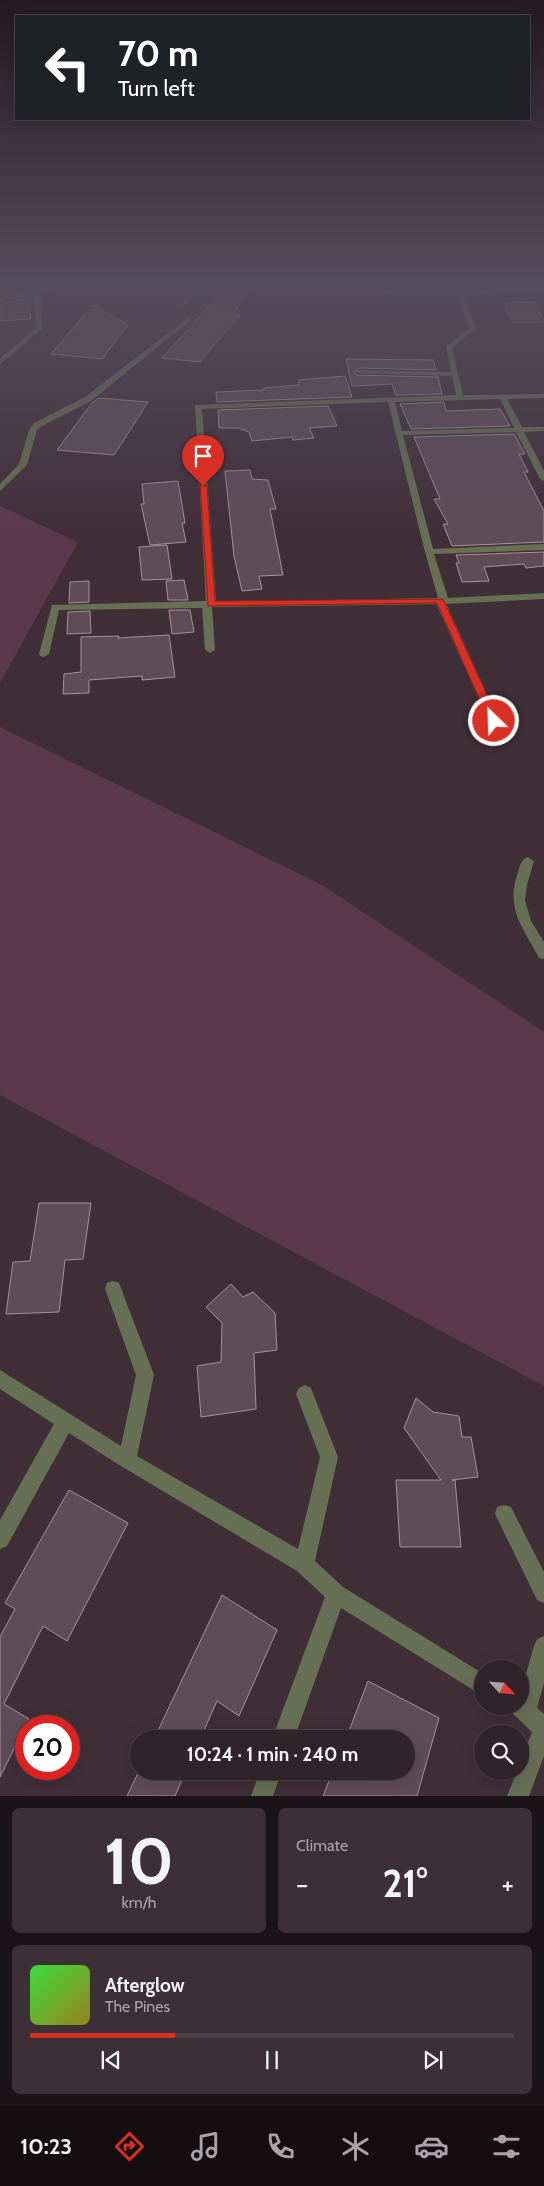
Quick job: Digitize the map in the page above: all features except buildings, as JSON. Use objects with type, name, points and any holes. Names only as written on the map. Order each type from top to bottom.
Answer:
[{"type":"street","points":[[0,489],[23,466],[37,425],[88,399],[125,370]]},
{"type":"street","points":[[454,370],[460,397]]},
{"type":"street","points":[[358,372],[455,374]]},
{"type":"street","points":[[210,650],[198,407],[460,397],[503,398],[544,396]]},
{"type":"street","points":[[503,398],[544,479]]},
{"type":"street","points":[[392,401],[442,601],[494,721]]},
{"type":"street","points":[[400,433],[544,429]]},
{"type":"street","points":[[429,552],[544,547]]},
{"type":"street","points":[[44,654],[55,607],[442,601],[544,596]]},
{"type":"street","points":[[528,861],[519,890],[518,901],[544,954]]},
{"type":"street","points":[[113,1289],[145,1375],[127,1460]]},
{"type":"street","points":[[0,1379],[127,1460],[304,1564],[336,1594],[474,1679]]},
{"type":"street","points":[[304,1564],[329,1457],[305,1394]]},
{"type":"street","points":[[0,1539],[66,1421]]},
{"type":"street","points":[[504,1514],[544,1593]]},
{"type":"street","points":[[286,1730],[336,1594]]},
{"type":"street","points":[[529,1689],[544,1646]]},
{"type":"street","points":[[518,1796],[544,1728],[529,1715]]},
{"type":"street","points":[[262,1796],[268,1780]]},
{"type":"shaded area","points":[[0,506],[78,542],[0,683]]},
{"type":"shaded area","points":[[0,727],[322,885],[544,1032],[544,1386],[0,1095]]},
{"type":"route","points":[[203,486],[211,604],[440,601],[494,721]]}]
